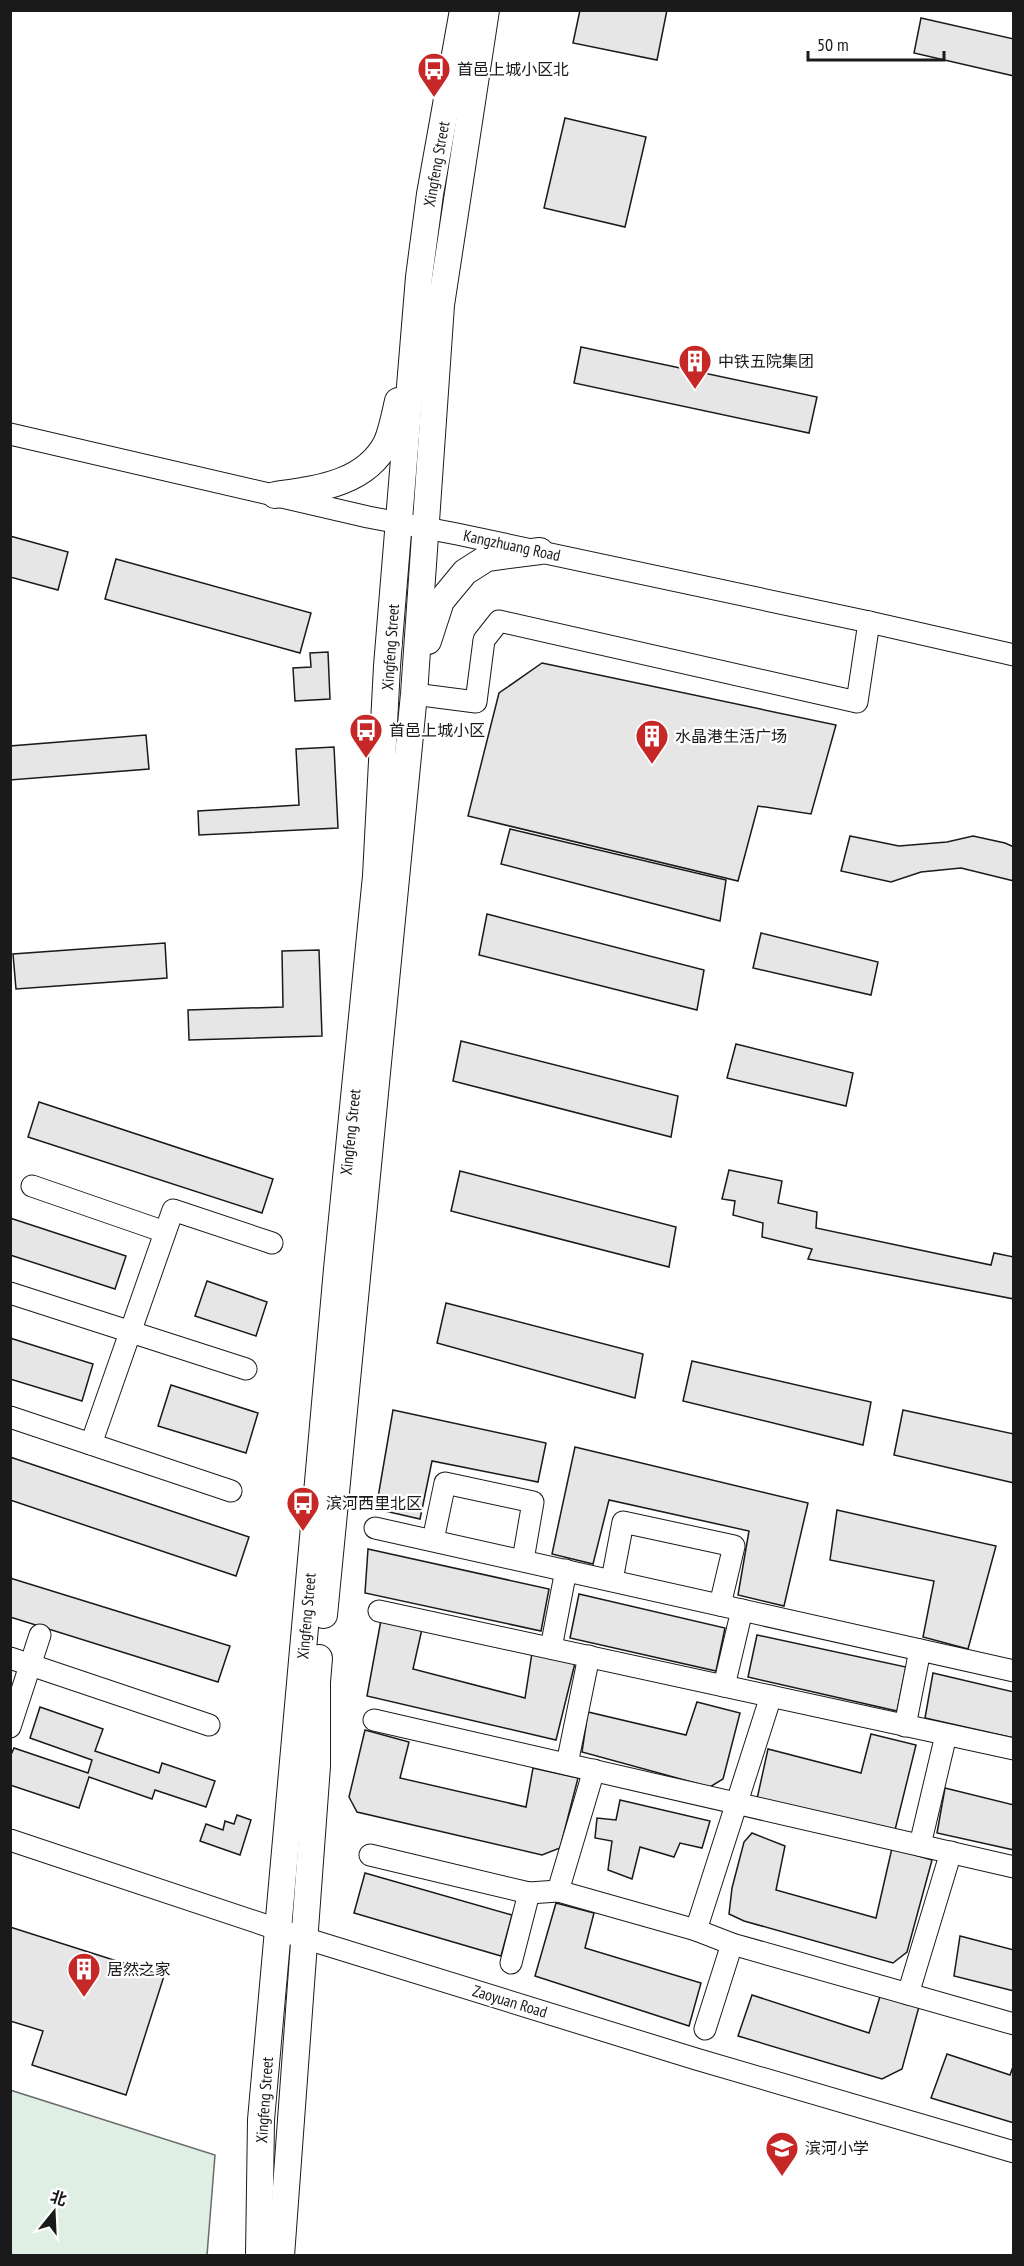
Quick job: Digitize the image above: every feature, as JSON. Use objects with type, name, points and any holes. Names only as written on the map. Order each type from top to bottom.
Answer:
[{"type":"main road","name":"Xingfeng Street","points":[[259,2256],[261,2120],[338,1257],[376,876],[387,666],[419,277],[430,194],[463,10]]},
{"type":"main road","name":"Xingfeng Street","points":[[281,2256],[317,1766],[317,1682],[415,686],[441,305],[486,10]]},
{"type":"main road","points":[[275,495],[343,482],[373,464],[387,441],[399,398],[411,378]]},
{"type":"main road","points":[[415,686],[441,602],[465,572],[487,558],[540,552]]},
{"type":"street","name":"Kangzhuang Road","points":[[10,434],[400,524],[869,622],[1014,655]]},
{"type":"street","points":[[415,686],[476,702],[484,640],[499,621],[857,702],[869,622]]},
{"type":"street","points":[[32,1186],[165,1232]]},
{"type":"street","points":[[91,1444],[172,1210],[272,1243]]},
{"type":"street","points":[[10,1293],[246,1369]]},
{"type":"street","points":[[10,1417],[231,1491]]},
{"type":"street","points":[[434,1540],[445,1483],[533,1502],[523,1560]]},
{"type":"street","points":[[612,1580],[623,1522],[734,1546],[720,1605]]},
{"type":"street","points":[[375,1528],[1014,1671]]},
{"type":"street","points":[[551,1648],[566,1570]]},
{"type":"street","points":[[724,1686],[742,1610]]},
{"type":"street","points":[[380,1611],[1014,1749]]},
{"type":"street","points":[[10,1727],[20,1662],[40,1635]]},
{"type":"street","points":[[905,1726],[920,1650]]},
{"type":"street","points":[[567,1764],[589,1656]]},
{"type":"street","points":[[20,1662],[209,1725]]},
{"type":"street","points":[[696,1930],[771,1696]]},
{"type":"street","points":[[374,1720],[1014,1867]]},
{"type":"street","points":[[920,1845],[946,1735]]},
{"type":"street","points":[[558,1891],[594,1770]]},
{"type":"street","name":"Zaoyuan Road","points":[[10,1840],[277,1930],[696,2059],[1014,2152]]},
{"type":"street","points":[[908,1995],[951,1852]]},
{"type":"street","points":[[370,1856],[529,1893],[558,1891],[696,1930],[732,1944],[1014,2024]]},
{"type":"street","points":[[512,1962],[529,1893]]},
{"type":"street","points":[[705,2029],[732,1944]]},
{"type":"green space","points":[[10,2090],[215,2155],[207,2255],[11,2255]]},
{"type":"building","points":[[580,10],[667,10],[657,60],[573,43]]},
{"type":"building","points":[[921,18],[1014,39],[1014,76],[914,53]]},
{"type":"building","points":[[565,118],[646,137],[625,227],[544,208]]},
{"type":"building","name":"中铁五院集团","points":[[581,347],[817,397],[809,433],[574,383]]},
{"type":"building","points":[[10,536],[68,552],[58,590],[10,577]]},
{"type":"building","points":[[116,559],[311,613],[300,653],[105,599]]},
{"type":"building","points":[[328,652],[330,699],[295,701],[293,668],[311,667],[310,653]]},
{"type":"building","name":"水晶港生活广场","points":[[542,663],[836,725],[811,814],[758,806],[738,881],[468,816],[499,693]]},
{"type":"building","points":[[146,735],[149,769],[10,780],[10,746]]},
{"type":"building","points":[[334,747],[338,828],[199,835],[198,811],[299,805],[296,749]]},
{"type":"building","points":[[510,829],[726,880],[720,921],[501,864]]},
{"type":"building","points":[[850,836],[899,846],[947,842],[973,836],[1005,843],[1014,847],[1014,881],[961,868],[921,872],[891,882],[841,871]]},
{"type":"building","points":[[487,914],[704,970],[697,1010],[479,955]]},
{"type":"building","points":[[761,933],[878,962],[871,995],[753,968]]},
{"type":"building","points":[[165,943],[167,978],[16,989],[13,954]]},
{"type":"building","points":[[319,950],[322,1036],[189,1040],[188,1010],[283,1007],[282,951]]},
{"type":"building","points":[[461,1041],[678,1096],[671,1137],[453,1081]]},
{"type":"building","points":[[736,1044],[853,1073],[846,1106],[727,1078]]},
{"type":"building","points":[[39,1102],[273,1179],[262,1213],[28,1137]]},
{"type":"building","points":[[729,1170],[782,1181],[778,1203],[817,1212],[816,1228],[991,1265],[994,1253],[1014,1257],[1014,1299],[808,1259],[812,1249],[762,1237],[763,1223],[733,1215],[735,1201],[722,1199]]},
{"type":"building","points":[[460,1171],[676,1227],[669,1267],[451,1211]]},
{"type":"building","points":[[10,1218],[126,1256],[115,1289],[10,1255]]},
{"type":"building","points":[[207,1281],[267,1302],[256,1336],[195,1316]]},
{"type":"building","points":[[446,1303],[643,1354],[635,1398],[437,1343]]},
{"type":"building","points":[[10,1338],[93,1364],[82,1401],[10,1379]]},
{"type":"building","points":[[692,1361],[871,1402],[863,1445],[683,1401]]},
{"type":"building","points":[[171,1385],[258,1413],[246,1453],[158,1426]]},
{"type":"building","points":[[393,1410],[546,1443],[538,1482],[432,1461],[420,1519],[376,1509]]},
{"type":"building","points":[[903,1410],[1014,1434],[1014,1483],[894,1455]]},
{"type":"building","points":[[575,1447],[808,1503],[784,1606],[738,1595],[749,1531],[609,1500],[593,1564],[552,1554]]},
{"type":"building","points":[[10,1457],[249,1537],[236,1576],[10,1500]]},
{"type":"building","points":[[837,1510],[996,1546],[968,1649],[923,1637],[934,1581],[830,1560]]},
{"type":"building","points":[[368,1549],[549,1589],[541,1631],[365,1593]]},
{"type":"building","points":[[10,1578],[230,1646],[218,1682],[10,1617]]},
{"type":"building","points":[[579,1594],[725,1628],[716,1671],[570,1638]]},
{"type":"building","points":[[381,1620],[422,1629],[413,1669],[525,1698],[532,1653],[575,1663],[556,1740],[367,1696]]},
{"type":"building","points":[[757,1635],[906,1667],[897,1711],[748,1677]]},
{"type":"building","points":[[933,1673],[1014,1692],[1014,1738],[925,1718]]},
{"type":"building","points":[[697,1702],[740,1713],[723,1779],[710,1787],[582,1752],[588,1712],[686,1735]]},
{"type":"building","points":[[40,1707],[103,1729],[95,1751],[159,1773],[162,1763],[215,1781],[206,1807],[155,1790],[152,1799],[89,1777],[79,1808],[10,1785],[10,1757],[14,1748],[88,1773],[92,1760],[30,1738]]},
{"type":"building","points":[[365,1730],[409,1742],[400,1778],[526,1807],[533,1768],[578,1778],[560,1848],[542,1855],[357,1812],[349,1797]]},
{"type":"building","points":[[871,1734],[916,1745],[894,1834],[757,1799],[768,1749],[861,1773]]},
{"type":"building","points":[[945,1788],[1014,1805],[1014,1850],[937,1833]]},
{"type":"building","points":[[620,1800],[710,1821],[702,1848],[680,1843],[674,1857],[640,1847],[632,1879],[608,1870],[612,1841],[595,1838],[597,1818],[616,1820]]},
{"type":"building","points":[[237,1815],[251,1820],[240,1855],[200,1841],[206,1824],[223,1830],[225,1821],[234,1824]]},
{"type":"building","points":[[752,1833],[785,1846],[776,1890],[876,1918],[892,1848],[932,1860],[907,1952],[893,1963],[744,1921],[729,1914],[732,1888],[744,1842]]},
{"type":"building","points":[[365,1873],[512,1915],[501,1956],[354,1913]]},
{"type":"building","points":[[556,1903],[594,1913],[585,1948],[701,1983],[689,2026],[535,1976]]},
{"type":"building","name":"居然之家","points":[[10,1927],[164,1976],[126,2095],[32,2065],[43,2031],[10,2021]]},
{"type":"building","points":[[960,1936],[1014,1950],[1014,1991],[954,1976]]},
{"type":"building","points":[[881,1993],[920,2003],[902,2069],[882,2079],[738,2036],[752,1995],[869,2033]]},
{"type":"building","points":[[947,2054],[1010,2075],[1014,2064],[1014,2123],[931,2098]]},
{"type":"place","name":"首邑上城小区北","points":[[434,98]]},
{"type":"place","name":"中铁五院集团","points":[[695,390]]},
{"type":"place","name":"首邑上城小区","points":[[366,759]]},
{"type":"place","name":"水晶港生活广场","points":[[652,765]]},
{"type":"place","name":"滨河西里北区","points":[[303,1532]]},
{"type":"place","name":"居然之家","points":[[84,1998]]},
{"type":"place","name":"滨河小学","points":[[782,2177]]}]
